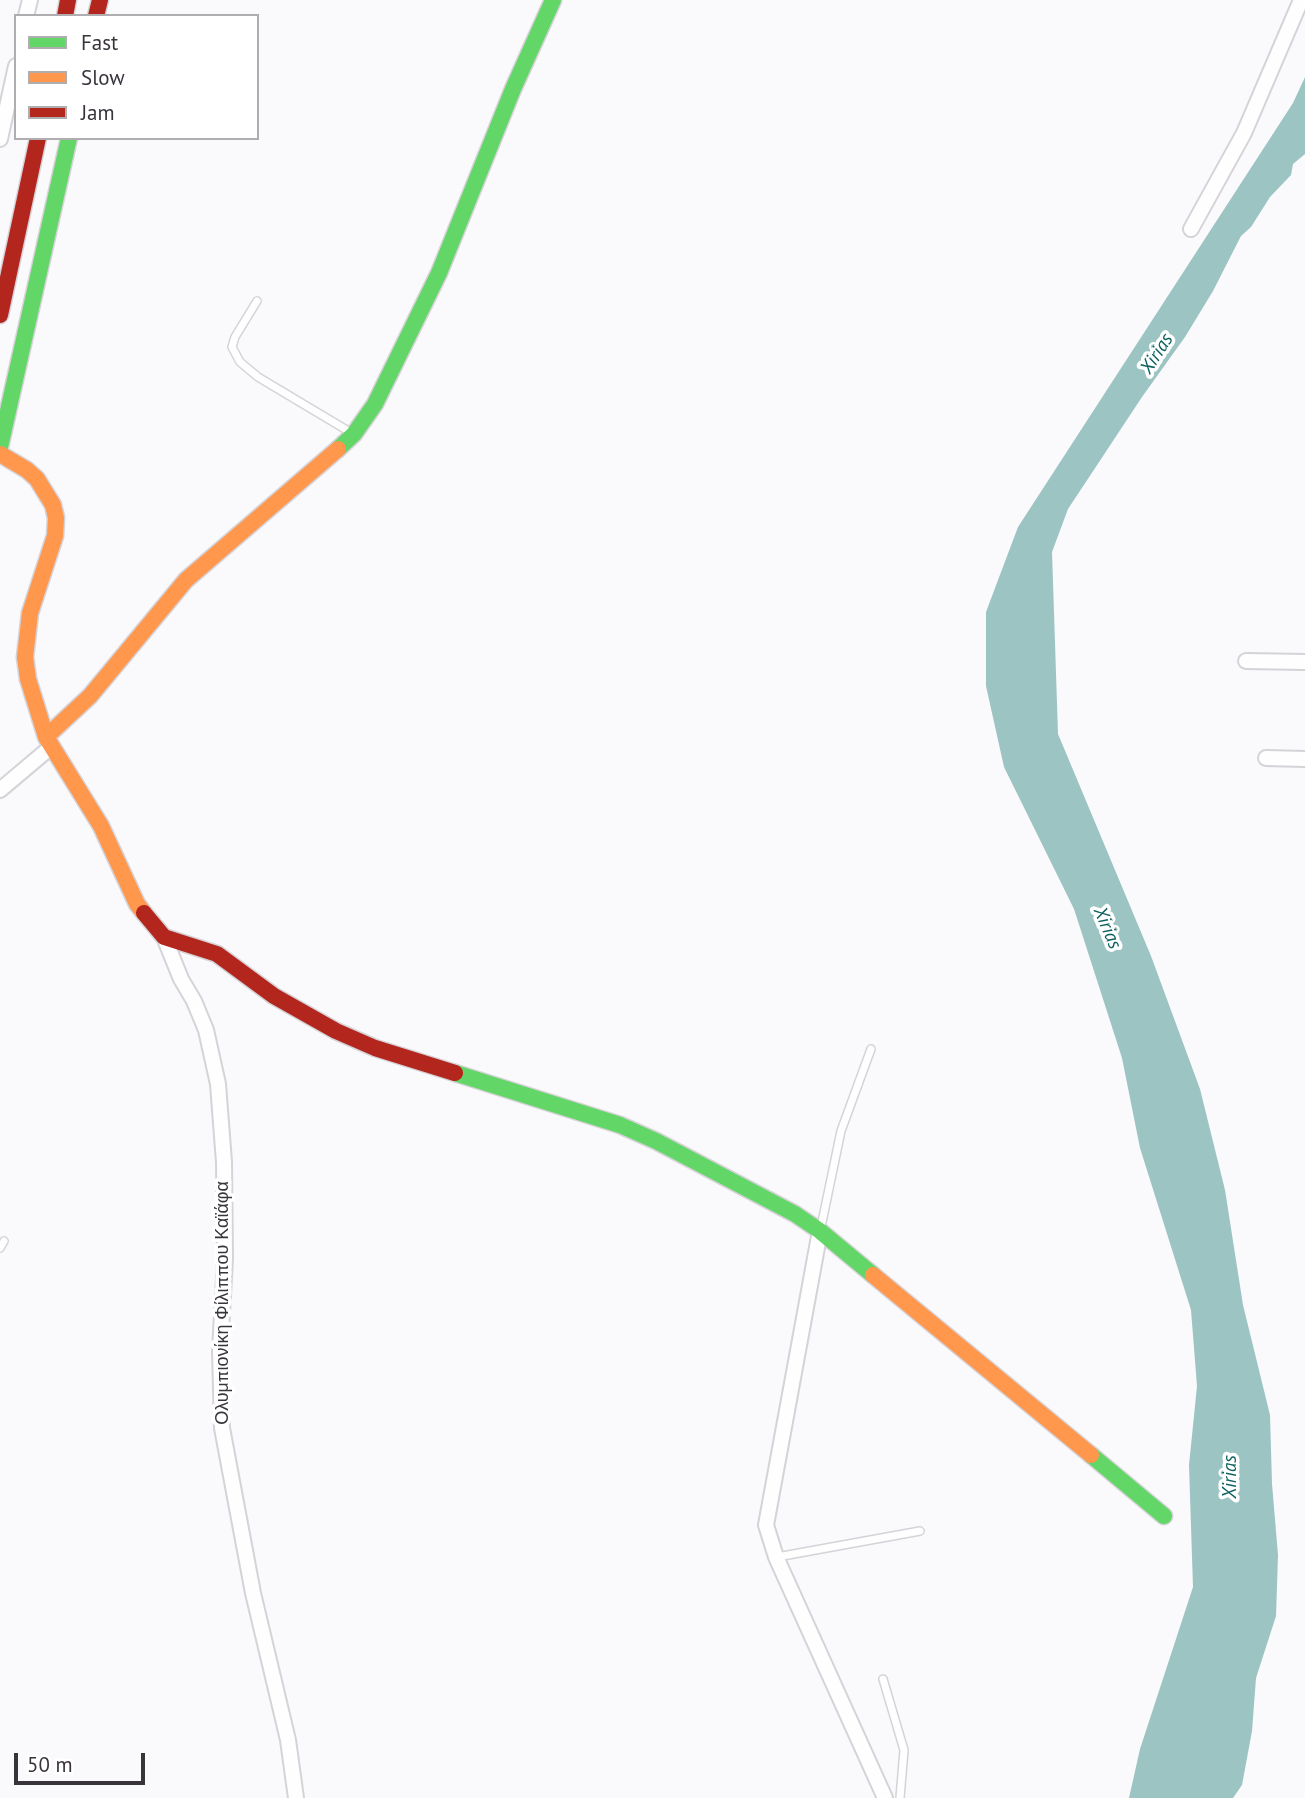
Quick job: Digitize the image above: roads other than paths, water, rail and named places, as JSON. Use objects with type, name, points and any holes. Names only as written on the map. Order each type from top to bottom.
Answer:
[{"type":"street","points":[[0,790],[49,742],[90,696],[186,580],[304,481],[354,434],[374,404],[439,273],[518,78],[553,0]]},
{"type":"street","points":[[1192,229],[1244,133],[1301,0]]},
{"type":"street","points":[[0,139],[14,74]]},
{"type":"street","points":[[0,314],[38,140]]},
{"type":"street","points":[[0,447],[69,140]]},
{"type":"street","points":[[0,454],[37,479],[53,505],[56,518],[55,536],[30,613],[25,648],[28,679],[49,742],[101,826],[137,904],[164,937],[217,954],[274,996],[336,1031],[375,1048],[595,1115],[640,1133],[795,1214],[820,1231],[1164,1516]]},
{"type":"street","points":[[1246,661],[1305,662]]},
{"type":"street","points":[[1266,758],[1305,759]]},
{"type":"street","name":"Ολυμπιονίκη Φίλιππου Καϊάφα","points":[[164,937],[206,1030],[218,1084],[225,1259],[220,1351],[222,1428],[253,1593],[288,1740],[296,1798]]},
{"type":"street","points":[[820,1231],[765,1519],[776,1557],[885,1798]]},
{"type":"lane","points":[[257,301],[234,337],[232,348],[240,362],[258,377],[354,434]]},
{"type":"lane","points":[[820,1231],[841,1131],[871,1049]]},
{"type":"lane","points":[[776,1557],[920,1531]]},
{"type":"lane","points":[[883,1679],[904,1750],[900,1798]]},
{"type":"water","name":"Xirias","points":[[1305,77],[1305,154],[1293,164],[1291,175],[1270,197],[1251,227],[1241,236],[1213,291],[1185,337],[1068,509],[1052,552],[1058,734],[1151,956],[1200,1089],[1225,1190],[1243,1305],[1270,1415],[1278,1555],[1276,1616],[1256,1678],[1252,1731],[1242,1785],[1233,1798],[1129,1798],[1140,1749],[1193,1587],[1189,1465],[1197,1386],[1191,1310],[1140,1148],[1122,1058],[1074,909],[1004,767],[986,686],[986,612],[1018,527],[1293,103]]}]
